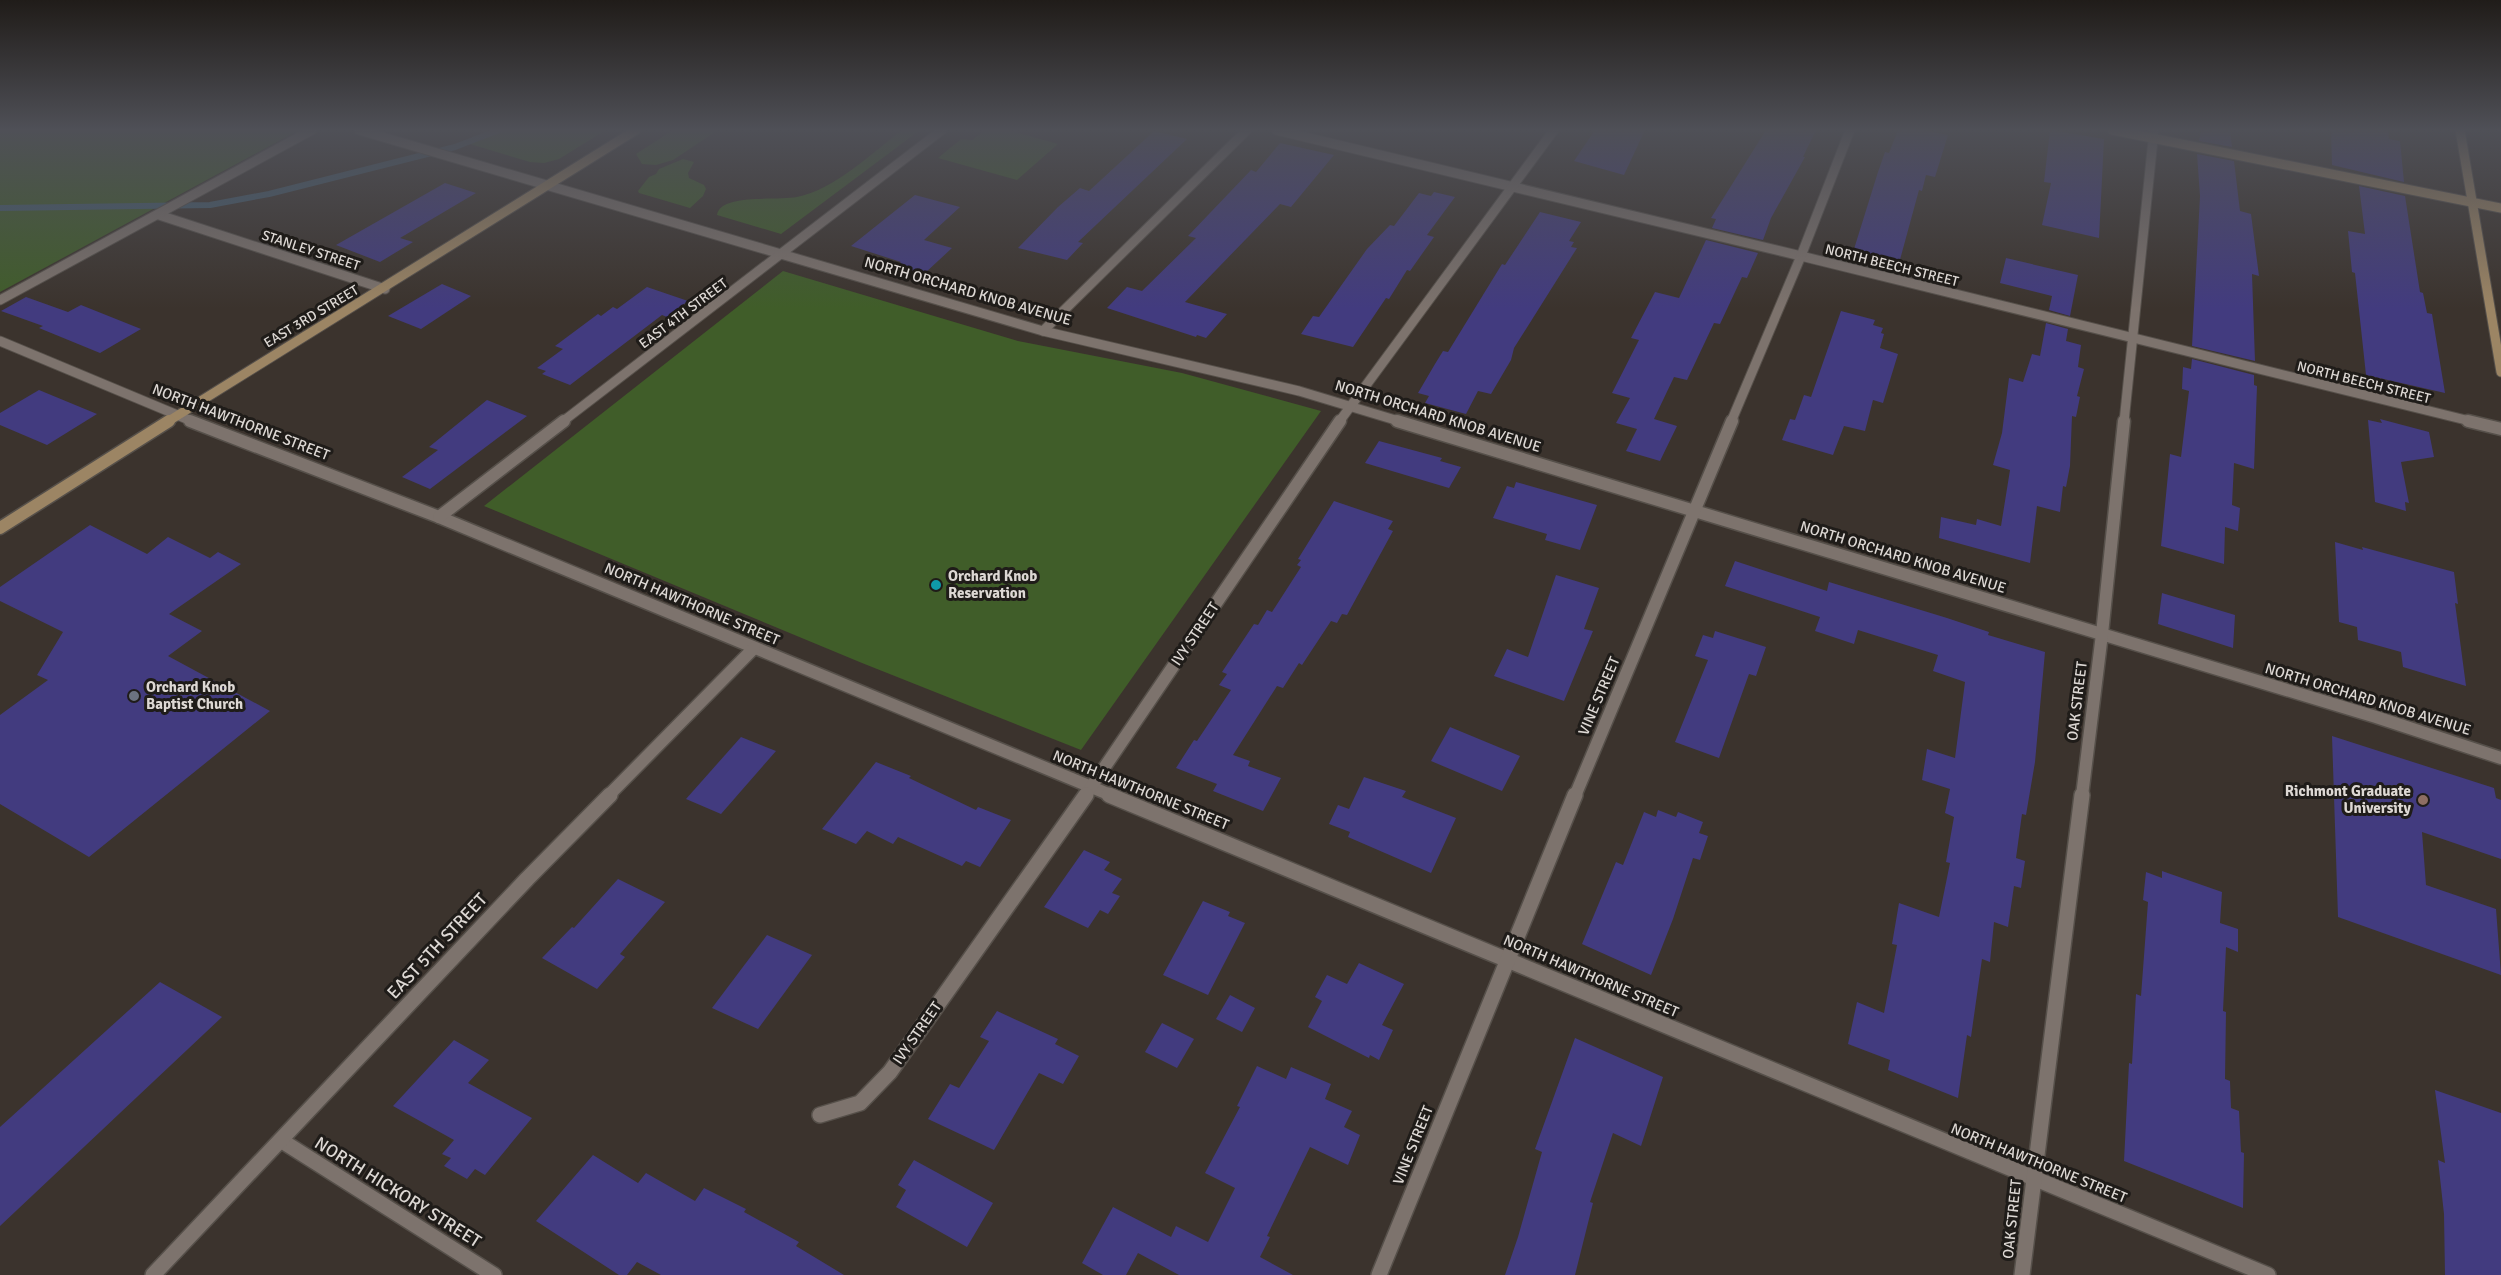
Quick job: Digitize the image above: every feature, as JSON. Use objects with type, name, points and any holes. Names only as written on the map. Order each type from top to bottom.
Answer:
[{"type":"main road","name":"EAST 3RD STREET","points":[[0,528],[175,415],[386,289],[542,190]]},
{"type":"main road","points":[[2414,190],[2501,208]]},
{"type":"main road","points":[[2471,190],[2501,372]]},
{"type":"street","points":[[0,300],[204,190]]},
{"type":"street","name":"NORTH ORCHARD KNOB AVENUE","points":[[564,190],[1043,331],[1299,391],[2387,721],[2501,758]]},
{"type":"street","name":"EAST 4TH STREET","points":[[439,517],[866,190]]},
{"type":"street","points":[[1043,331],[1187,190]]},
{"type":"street","name":"IVY STREET","points":[[820,1115],[860,1103],[890,1072],[1091,787],[1350,406],[1512,190]]},
{"type":"street","name":"NORTH BEECH STREET","points":[[1519,190],[1801,256],[2501,429]]},
{"type":"street","name":"VINE STREET","points":[[1379,1275],[1507,958],[1695,511],[1827,190]]},
{"type":"street","name":"OAK STREET","points":[[2022,1275],[2032,1179],[2102,634],[2148,190]]},
{"type":"street","name":"STANLEY STREET","points":[[159,214],[386,289]]},
{"type":"street","name":"NORTH HAWTHORNE STREET","points":[[0,341],[175,415],[439,517],[2268,1275]]},
{"type":"street","name":"EAST 5TH STREET","points":[[153,1275],[527,879],[754,648]]},
{"type":"street","name":"NORTH HICKORY STREET","points":[[282,1141],[494,1275]]},
{"type":"green space","points":[[0,190],[189,190],[0,292]]},
{"type":"green space","points":[[706,190],[703,196],[690,208],[638,191]]},
{"type":"green space","points":[[819,190],[840,190],[781,234],[717,215],[728,203],[751,199],[797,197]]},
{"type":"green space","name":"Orchard Knob Reservation","points":[[783,271],[1018,341],[1182,373],[1321,411],[1081,750],[862,663],[484,506]]},
{"type":"building","points":[[434,190],[465,190],[476,193],[400,238],[413,242],[380,262],[336,245]]},
{"type":"building","points":[[1078,190],[1134,190],[1078,242],[1083,243],[1067,260],[1018,248]]},
{"type":"building","points":[[1232,190],[1305,190],[1291,207],[1280,204],[1185,302],[1227,314],[1206,338],[1197,335],[1196,337],[1107,308],[1127,287],[1142,291],[1196,238],[1188,236]]},
{"type":"building","points":[[1729,190],[1787,190],[1771,218],[1763,240],[1712,228],[1716,219],[1711,218]]},
{"type":"building","points":[[1873,190],[1922,190],[1919,190],[1898,267],[1857,257],[1859,250],[1854,249]]},
{"type":"building","points":[[2050,190],[2101,190],[2099,238],[2042,225]]},
{"type":"building","points":[[2200,190],[2237,190],[2240,211],[2251,214],[2259,276],[2252,274],[2255,361],[2192,346]]},
{"type":"building","points":[[2359,190],[2375,190],[2405,196],[2420,292],[2423,293],[2427,313],[2432,314],[2445,393],[2366,375],[2348,231],[2365,234]]},
{"type":"building","points":[[1434,192],[1455,197],[1427,235],[1434,237],[1410,271],[1407,270],[1389,299],[1386,298],[1353,347],[1301,334],[1313,316],[1319,317],[1367,249],[1390,225],[1394,226],[1419,193],[1431,196]]},
{"type":"building","points":[[915,195],[960,207],[924,240],[952,248],[924,274],[897,266],[901,262],[851,246]]},
{"type":"building","points":[[1540,212],[1581,222],[1569,241],[1574,242],[1571,247],[1577,248],[1514,348],[1511,360],[1491,394],[1478,391],[1466,414],[1425,403],[1429,396],[1418,393],[1435,364],[1443,351],[1448,352],[1502,264],[1505,265]]},
{"type":"building","points":[[1706,240],[1758,253],[1747,278],[1742,277],[1720,324],[1714,323],[1687,380],[1674,377],[1654,419],[1677,426],[1660,461],[1626,451],[1637,429],[1616,423],[1630,398],[1612,393],[1639,340],[1631,338],[1655,292],[1679,298]]},
{"type":"building","points":[[2006,258],[2078,275],[2070,316],[2049,310],[2052,296],[2000,283]]},
{"type":"building","points":[[442,284],[471,296],[421,329],[388,316]]},
{"type":"building","points":[[647,287],[688,301],[667,317],[662,315],[570,385],[542,374],[546,371],[537,368],[563,349],[555,346],[598,314],[601,316],[613,307],[617,309]]},
{"type":"building","points":[[26,297],[68,312],[81,305],[141,329],[100,353],[39,328],[43,326],[1,311]]},
{"type":"building","points":[[1841,311],[1875,320],[1873,325],[1883,328],[1881,333],[1884,334],[1880,348],[1898,354],[1883,403],[1873,400],[1865,431],[1844,426],[1833,455],[1782,440],[1790,419],[1795,420],[1804,395],[1811,397]]},
{"type":"building","points":[[2046,323],[2068,329],[2066,341],[2081,345],[2078,367],[2084,369],[2077,396],[2080,397],[2076,417],[2072,416],[2070,466],[2066,487],[2063,486],[2060,512],[2037,506],[2030,563],[1939,538],[1941,517],[1976,525],[1977,519],[2001,526],[2010,470],[1993,465],[2002,433],[2009,378],[2023,382],[2032,354],[2040,356]]},
{"type":"building","points":[[2192,359],[2254,375],[2254,385],[2257,386],[2254,469],[2234,463],[2232,505],[2240,508],[2238,531],[2225,527],[2224,564],[2161,546],[2170,454],[2181,457],[2189,391],[2182,389],[2183,367],[2191,369]]},
{"type":"building","points":[[39,390],[97,414],[47,445],[0,425],[0,413]]},
{"type":"building","points":[[487,400],[527,416],[430,489],[402,477],[438,450],[429,447]]},
{"type":"building","points":[[2380,419],[2429,432],[2434,457],[2401,462],[2409,503],[2405,502],[2406,511],[2375,502],[2368,420],[2382,423]]},
{"type":"building","points":[[1379,441],[1442,458],[1440,461],[1461,467],[1449,488],[1365,463]]},
{"type":"building","points":[[1516,482],[1597,505],[1580,550],[1545,540],[1547,534],[1493,518],[1507,486],[1514,488]]},
{"type":"building","points":[[1334,501],[1393,521],[1388,529],[1393,531],[1347,615],[1342,614],[1337,623],[1331,621],[1302,665],[1299,663],[1283,688],[1277,686],[1233,755],[1250,761],[1248,766],[1281,778],[1263,811],[1213,791],[1217,784],[1176,768],[1231,690],[1219,685],[1227,674],[1222,672],[1254,624],[1258,625],[1267,610],[1272,612],[1301,567],[1297,565],[1301,560],[1298,559]]},
{"type":"building","name":"Orchard Knob Baptist Church","points":[[90,525],[147,554],[168,537],[210,558],[218,552],[241,564],[169,614],[202,631],[168,656],[270,711],[89,857],[0,804],[0,715],[48,680],[37,675],[63,632],[0,601],[0,587]]},
{"type":"building","points":[[2335,542],[2454,572],[2458,604],[2455,603],[2466,686],[2403,667],[2401,652],[2358,640],[2357,627],[2339,622]]},
{"type":"building","points":[[1735,561],[1827,591],[1829,582],[1947,618],[1989,632],[1988,635],[2045,652],[2035,762],[2026,815],[2022,814],[2016,858],[2025,861],[2021,888],[2014,886],[2008,927],[1994,922],[1990,962],[1982,959],[1971,1037],[1967,1035],[1958,1098],[1888,1070],[1890,1060],[1848,1044],[1857,1002],[1884,1013],[1897,945],[1892,944],[1899,903],[1939,917],[1950,863],[1946,862],[1954,817],[1945,813],[1950,789],[1922,780],[1927,749],[1955,758],[1965,682],[1933,671],[1938,655],[1858,630],[1854,644],[1815,631],[1820,617],[1725,586]]},
{"type":"building","points":[[1556,575],[1599,588],[1584,629],[1593,631],[1564,701],[1494,676],[1507,649],[1528,657]]},
{"type":"building","points":[[2162,593],[2235,615],[2233,648],[2158,624]]},
{"type":"building","points":[[1715,631],[1766,647],[1756,676],[1749,674],[1719,758],[1675,742],[1708,660],[1695,656],[1703,635],[1713,638]]},
{"type":"building","points":[[1450,727],[1520,756],[1502,791],[1431,761]]},
{"type":"building","points":[[2332,736],[2494,788],[2496,798],[2501,800],[2501,859],[2422,832],[2426,885],[2496,909],[2501,975],[2338,917]]},
{"type":"building","points":[[741,737],[776,751],[721,814],[686,799]]},
{"type":"building","points":[[876,762],[911,776],[909,778],[976,810],[978,807],[1011,820],[980,867],[966,861],[962,866],[898,837],[893,844],[867,831],[856,844],[822,829]]},
{"type":"building","points":[[1364,777],[1406,791],[1402,797],[1456,818],[1431,873],[1348,837],[1350,832],[1329,824],[1338,805],[1349,809]]},
{"type":"building","points":[[1658,810],[1676,817],[1678,812],[1703,822],[1699,833],[1708,836],[1700,860],[1693,858],[1651,975],[1582,944],[1616,862],[1623,865],[1644,812],[1656,817]]},
{"type":"building","points":[[1084,850],[1110,862],[1104,870],[1122,879],[1112,893],[1120,896],[1108,914],[1100,910],[1088,928],[1044,907]]},
{"type":"building","points":[[2162,871],[2222,892],[2220,923],[2238,929],[2238,952],[2226,947],[2223,1011],[2226,1012],[2225,1079],[2230,1081],[2231,1108],[2239,1111],[2241,1152],[2244,1153],[2243,1208],[2124,1161],[2129,1063],[2132,1064],[2136,994],[2141,996],[2148,902],[2143,900],[2146,872],[2162,878]]},
{"type":"building","points":[[618,879],[665,902],[620,954],[625,957],[597,989],[542,958],[572,927],[574,928]]},
{"type":"building","points":[[1203,901],[1230,912],[1228,916],[1245,923],[1208,995],[1163,975]]},
{"type":"building","points":[[767,935],[812,955],[758,1029],[712,1008]]},
{"type":"building","points":[[1359,963],[1404,984],[1382,1025],[1393,1030],[1379,1060],[1370,1055],[1369,1058],[1308,1027],[1322,1001],[1315,997],[1327,975],[1347,984]]},
{"type":"building","points":[[160,982],[222,1017],[0,1226],[0,1127]]},
{"type":"building","points":[[1230,995],[1255,1008],[1242,1032],[1216,1019]]},
{"type":"building","points":[[997,1011],[1058,1039],[1055,1044],[1079,1056],[1063,1084],[1039,1073],[994,1150],[928,1119],[950,1084],[959,1088],[989,1041],[980,1037]]},
{"type":"building","points":[[1162,1023],[1194,1039],[1177,1068],[1145,1052]]},
{"type":"building","points":[[1575,1038],[1663,1077],[1641,1146],[1613,1133],[1590,1202],[1593,1203],[1575,1275],[1505,1275],[1542,1152],[1535,1149]]},
{"type":"building","points":[[454,1040],[489,1060],[468,1083],[532,1118],[485,1175],[475,1169],[467,1179],[444,1166],[451,1158],[442,1154],[454,1140],[393,1106]]},
{"type":"building","points":[[1257,1066],[1286,1079],[1291,1067],[1331,1084],[1325,1099],[1352,1111],[1344,1127],[1360,1135],[1348,1165],[1310,1147],[1267,1236],[1270,1237],[1260,1257],[1293,1275],[1179,1275],[1138,1253],[1126,1275],[1103,1275],[1082,1263],[1113,1207],[1171,1237],[1176,1226],[1208,1242],[1235,1188],[1205,1173],[1240,1107],[1237,1106]]},
{"type":"building","points":[[2435,1090],[2501,1113],[2501,1275],[2445,1275],[2444,1214],[2438,1160],[2445,1163]]},
{"type":"building","points":[[593,1155],[638,1183],[646,1173],[695,1201],[704,1188],[746,1209],[744,1212],[799,1242],[796,1246],[844,1275],[661,1275],[637,1262],[627,1275],[619,1275],[536,1221]]},
{"type":"building","points":[[914,1160],[993,1203],[967,1247],[896,1207],[906,1190],[898,1185]]},
{"type":"waterway","points":[[0,208],[210,205],[287,190]]},
{"type":"place","name":"Orchard Knob Reservation","points":[[936,585]]},
{"type":"place","name":"Orchard Knob Baptist Church","points":[[134,696]]},
{"type":"place","name":"Richmont Graduate University","points":[[2423,800]]}]
